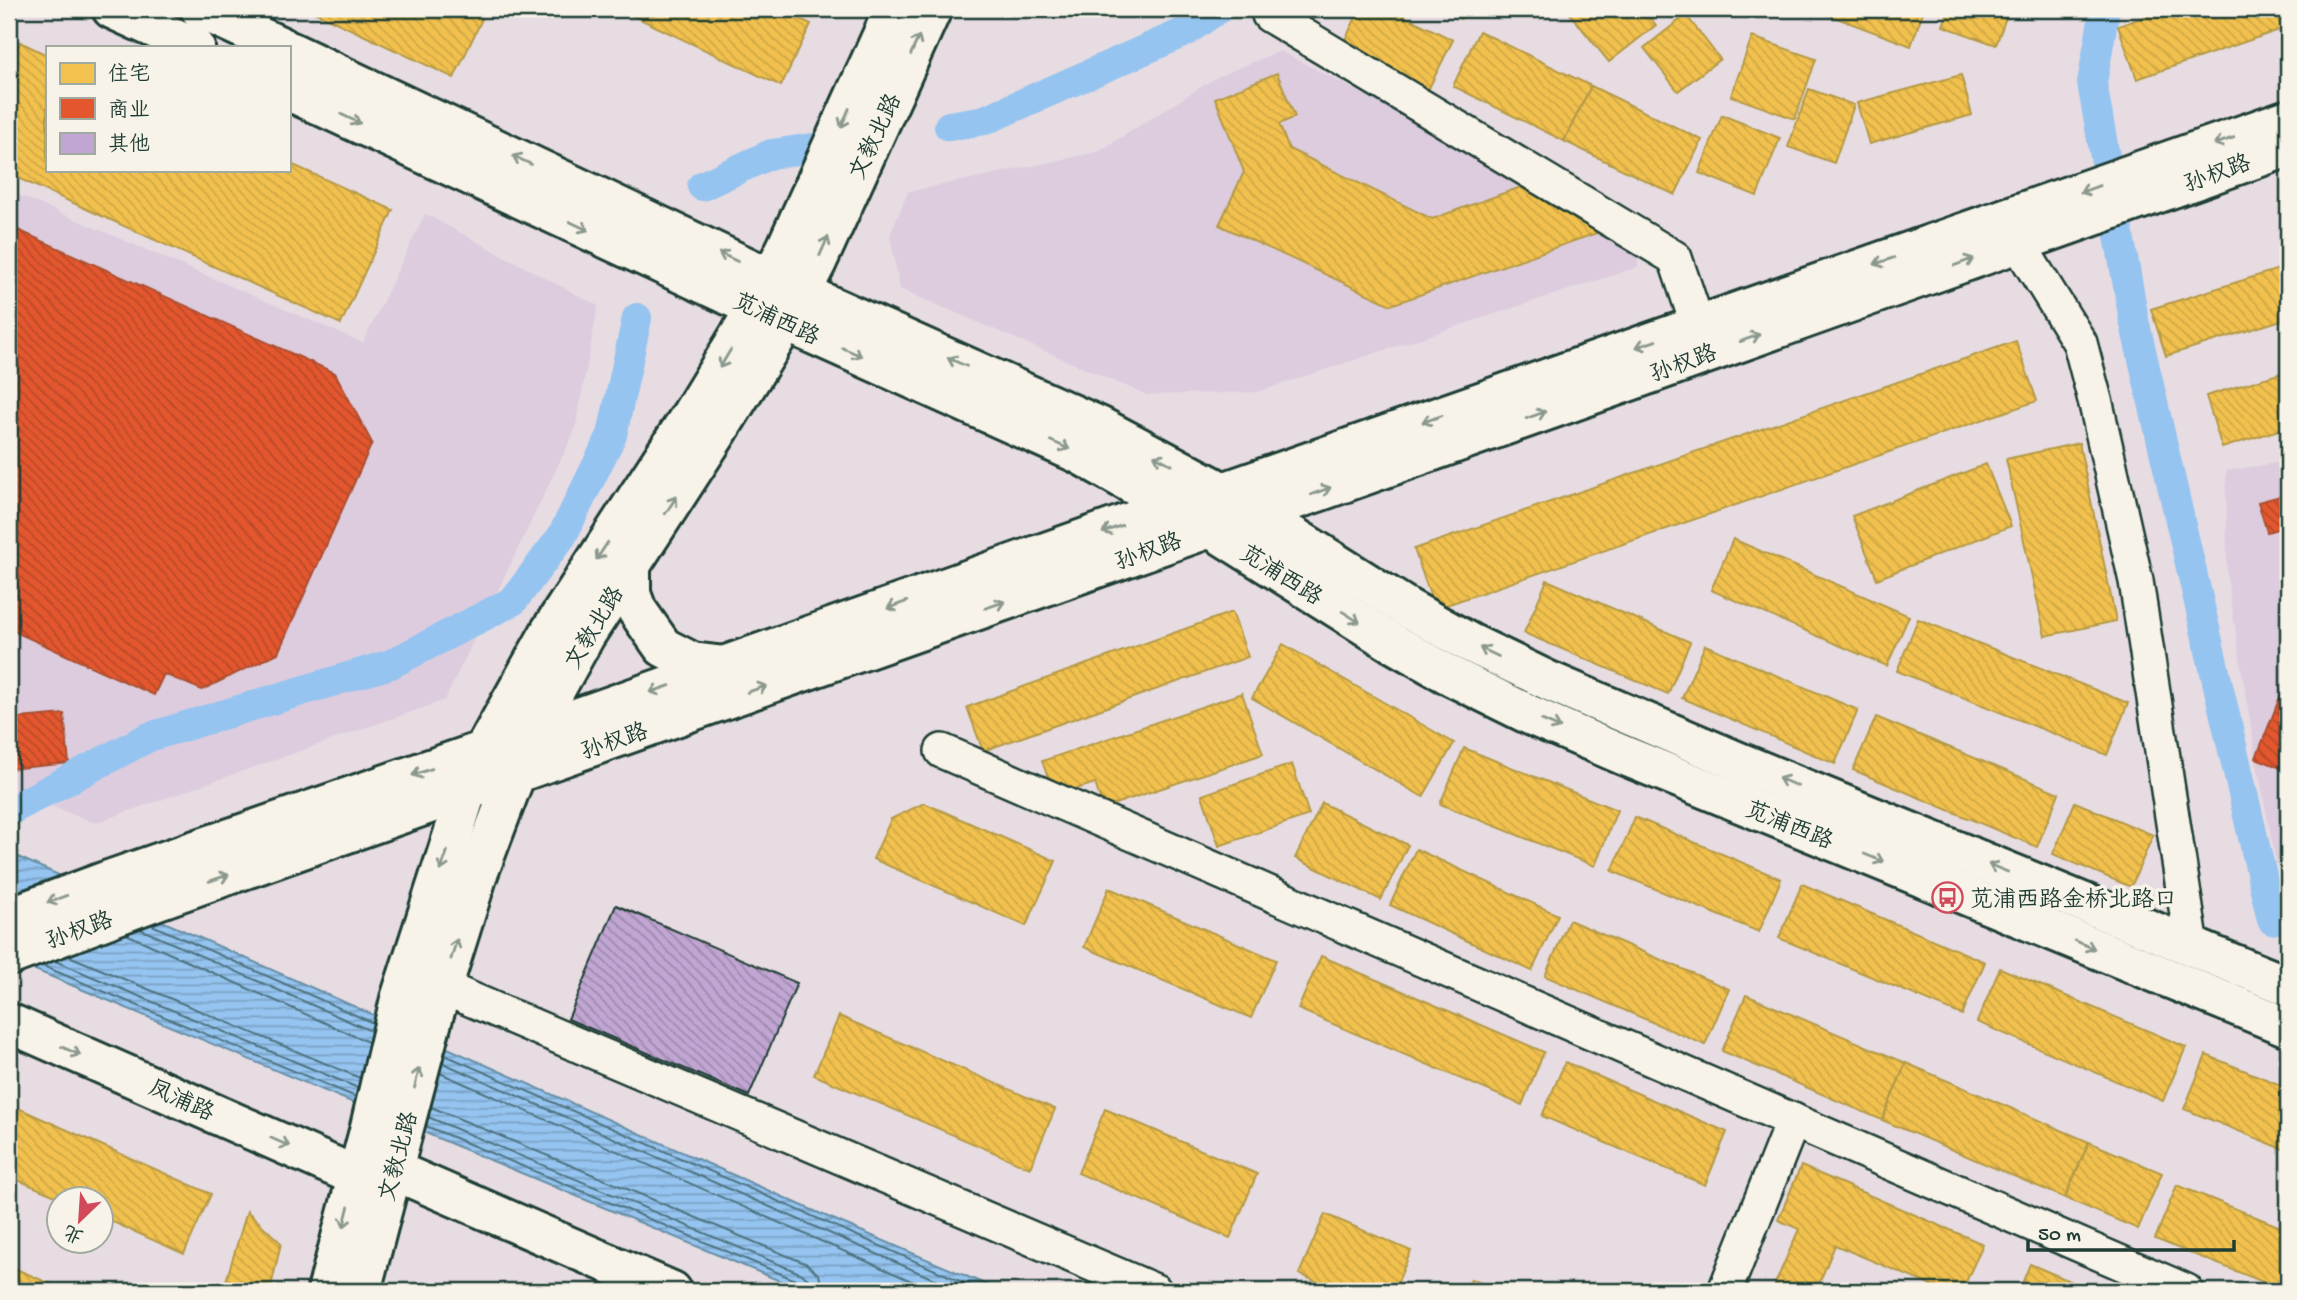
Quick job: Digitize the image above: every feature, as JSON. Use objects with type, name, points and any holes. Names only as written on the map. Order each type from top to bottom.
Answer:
[{"type":"street","points":[[112,9],[193,46]]},
{"type":"street","points":[[200,9],[280,46]]},
{"type":"street","name":"文教北路","points":[[883,75],[894,9]]},
{"type":"street","name":"文教北路","points":[[425,1000],[478,874],[531,734],[585,636],[717,433],[883,75],[932,9]]},
{"type":"street","points":[[1269,15],[1675,258],[1698,326]]},
{"type":"street","name":"苋浦西路","points":[[290,52],[1079,454],[1210,528],[1391,642],[1452,677],[1530,715],[1636,761],[2288,1027]]},
{"type":"street","name":"苋浦西路","points":[[290,91],[779,300],[1099,426],[1223,492],[1409,609],[1470,643],[1549,681],[1739,762],[2288,986]]},
{"type":"street","name":"孙权路","points":[[9,917],[1173,507],[1223,492],[1698,326],[2048,218],[2142,184],[2288,118]]},
{"type":"street","name":"孙权路","points":[[2142,184],[2288,147]]},
{"type":"street","name":"孙权路","points":[[9,956],[155,901],[2018,243],[2048,218]]},
{"type":"street","points":[[2018,243],[2080,343],[2096,404],[2136,581],[2192,947]]},
{"type":"street","name":"文教北路","points":[[361,1291],[382,1161],[425,1000],[467,792],[484,750],[551,630],[692,414],[779,300]]},
{"type":"street","points":[[631,565],[631,594],[637,610],[663,647],[692,662],[725,666]]},
{"type":"street","points":[[942,751],[2186,1291]]},
{"type":"street","points":[[425,1000],[1155,1291]]},
{"type":"street","name":"凤浦路","points":[[9,1023],[382,1161],[672,1291]]},
{"type":"street","points":[[1725,1291],[1793,1120]]},
{"type":"street","name":"文教北路","points":[[327,1291],[382,1161]]},
{"type":"street","name":"凤浦路","points":[[382,1161],[619,1291]]},
{"type":"shaded area","points":[[1280,51],[1637,235],[1638,267],[1257,392],[1147,395],[900,289],[890,235],[908,192],[1098,152],[1217,77]]},
{"type":"shaded area","points":[[9,191],[363,343],[425,214],[598,306],[575,430],[445,700],[95,823],[9,790]]},
{"type":"shaded area","points":[[2288,461],[2288,925],[2256,758],[2227,577],[2226,471]]},
{"type":"water","points":[[9,853],[821,1214],[1001,1291],[804,1291],[9,959]]},
{"type":"building: 住宅","points":[[308,9],[461,9],[482,19],[454,78]]},
{"type":"building: 住宅","points":[[619,9],[779,9],[811,24],[781,86]]},
{"type":"building: 住宅","points":[[1360,9],[1390,9],[1453,40],[1428,90],[1341,48]]},
{"type":"building: 住宅","points":[[1452,9],[1474,9],[1460,19]]},
{"type":"building: 住宅","points":[[1566,9],[1643,9],[1656,25],[1609,62]]},
{"type":"building: 住宅","points":[[1813,9],[1924,9],[1911,46]]},
{"type":"building: 住宅","points":[[1949,9],[2009,9],[1996,45],[1943,26]]},
{"type":"building: 住宅","points":[[2167,9],[2288,9],[2288,27],[2137,79],[2118,26]]},
{"type":"building: 住宅","points":[[1686,15],[1720,59],[1678,91],[1644,48]]},
{"type":"building: 住宅","points":[[1479,31],[1591,86],[1564,141],[1453,86]]},
{"type":"building: 住宅","points":[[1752,37],[1816,59],[1795,119],[1731,96]]},
{"type":"building: 住宅","points":[[20,42],[46,55],[46,172],[290,172],[290,163],[393,210],[341,324],[9,174],[9,68]]},
{"type":"building: 住宅","points":[[1277,73],[1295,117],[1279,124],[1289,149],[1432,219],[1546,178],[1614,227],[1391,305],[1219,225],[1244,172],[1215,98]]},
{"type":"building: 住宅","points":[[1961,75],[1972,115],[1869,144],[1857,103]]},
{"type":"building: 住宅","points":[[1591,86],[1702,140],[1675,195],[1564,141]]},
{"type":"building: 住宅","points":[[1809,89],[1854,105],[1834,163],[1788,147]]},
{"type":"building: 住宅","points":[[1722,115],[1780,138],[1757,196],[1699,173]]},
{"type":"building: 住宅","points":[[2288,266],[2288,318],[2166,356],[2151,309]]},
{"type":"building: 住宅","points":[[2016,341],[2037,401],[1435,609],[1414,549]]},
{"type":"building: 住宅","points":[[2288,371],[2288,427],[2222,448],[2206,396]]},
{"type":"building: 住宅","points":[[2079,443],[2116,621],[2045,636],[2006,459]]},
{"type":"building: 住宅","points":[[1986,464],[2011,526],[1877,579],[1852,516]]},
{"type":"building: 住宅","points":[[1733,539],[1909,616],[1887,666],[1711,590]]},
{"type":"building: 住宅","points":[[1547,580],[1690,642],[1668,694],[1524,633]]},
{"type":"building: 住宅","points":[[1232,612],[1248,657],[983,751],[967,707]]},
{"type":"building: 住宅","points":[[1918,619],[2128,703],[2107,755],[1897,671]]},
{"type":"building: 住宅","points":[[1283,644],[1454,743],[1423,797],[1252,698]]},
{"type":"building: 住宅","points":[[1705,645],[1858,710],[1835,764],[1682,698]]},
{"type":"building: 住宅","points":[[1242,693],[1263,754],[1103,808],[1095,783],[1055,796],[1042,761]]},
{"type":"building: 住宅","points":[[1876,717],[2059,793],[2037,847],[1853,770]]},
{"type":"building: 住宅","points":[[1464,748],[1617,810],[1595,866],[1440,804]]},
{"type":"building: 住宅","points":[[1292,764],[1309,815],[1219,846],[1202,795]]},
{"type":"building: 住宅","points":[[2075,802],[2153,835],[2131,887],[2053,854]]},
{"type":"building: 住宅","points":[[924,803],[1056,861],[1026,926],[873,859],[891,819]]},
{"type":"building: 住宅","points":[[1322,803],[1408,845],[1381,900],[1295,858]]},
{"type":"building: 住宅","points":[[1635,817],[1781,879],[1759,932],[1612,871]]},
{"type":"building: 住宅","points":[[1416,849],[1558,915],[1532,971],[1390,905]]},
{"type":"building: 住宅","points":[[1802,884],[1985,962],[1962,1015],[1779,938]]},
{"type":"building: 住宅","points":[[1109,888],[1276,960],[1251,1018],[1084,947]]},
{"type":"building: 住宅","points":[[1569,920],[1729,989],[1705,1045],[1545,976]]},
{"type":"building: 住宅","points":[[1321,956],[1544,1052],[1522,1105],[1298,1009]]},
{"type":"building: 住宅","points":[[2000,968],[2186,1047],[2163,1101],[1977,1022]]},
{"type":"building: 住宅","points":[[1746,995],[1906,1063],[1882,1120],[1722,1051]]},
{"type":"building: 住宅","points":[[839,1016],[1055,1109],[1030,1168],[814,1075]]},
{"type":"building: 住宅","points":[[2206,1055],[2288,1088],[2288,1151],[2184,1109]]},
{"type":"building: 住宅","points":[[1565,1062],[1727,1132],[1705,1185],[1542,1116]]},
{"type":"building: 住宅","points":[[1906,1063],[2089,1142],[2065,1198],[1882,1120]]},
{"type":"building: 住宅","points":[[9,1104],[211,1194],[184,1254],[116,1223],[116,1184],[46,1184],[46,1192],[9,1176]]},
{"type":"building: 住宅","points":[[1105,1109],[1257,1174],[1230,1238],[1078,1173]]},
{"type":"building: 住宅","points":[[2089,1142],[2162,1173],[2138,1229],[2065,1198]]},
{"type":"building: 住宅","points":[[1801,1166],[1983,1244],[1962,1291],[1944,1291],[1835,1245],[1816,1291],[1772,1291],[1799,1229],[1778,1220]]},
{"type":"building: 住宅","points":[[2177,1185],[2288,1230],[2286,1291],[2155,1239]]},
{"type":"building: 住宅","points":[[247,1211],[281,1243],[270,1291],[223,1291]]},
{"type":"building: 住宅","points":[[1325,1214],[1411,1251],[1394,1291],[1338,1291],[1299,1274]]},
{"type":"building: 住宅","points":[[2030,1264],[2093,1291],[2019,1291]]},
{"type":"building: 住宅","points":[[9,1266],[67,1291],[9,1291]]},
{"type":"building: 住宅","points":[[1471,1279],[1501,1291],[1466,1291]]},
{"type":"building: 商业","points":[[9,226],[335,373],[372,443],[278,653],[202,690],[164,674],[154,695],[9,629]]},
{"type":"building: 商业","points":[[2288,494],[2288,526],[2267,532],[2258,502]]},
{"type":"building: 商业","points":[[2284,687],[2288,689],[2288,771],[2256,758]]},
{"type":"building: 商业","points":[[64,714],[69,763],[9,769],[9,719]]},
{"type":"building: 其他","points":[[616,905],[797,983],[749,1096],[568,1019]]},
{"type":"waterway","points":[[949,126],[985,120],[1185,32],[1218,9]]},
{"type":"waterway","points":[[2105,9],[2092,83],[2134,320],[2272,920]]},
{"type":"waterway","points":[[702,186],[771,154],[820,147]]},
{"type":"waterway","points":[[9,811],[149,737],[391,664],[513,601],[562,536],[612,435],[637,318]]},
{"type":"place","name":"苋浦西路金桥北路口","points":[[1947,898]]}]
